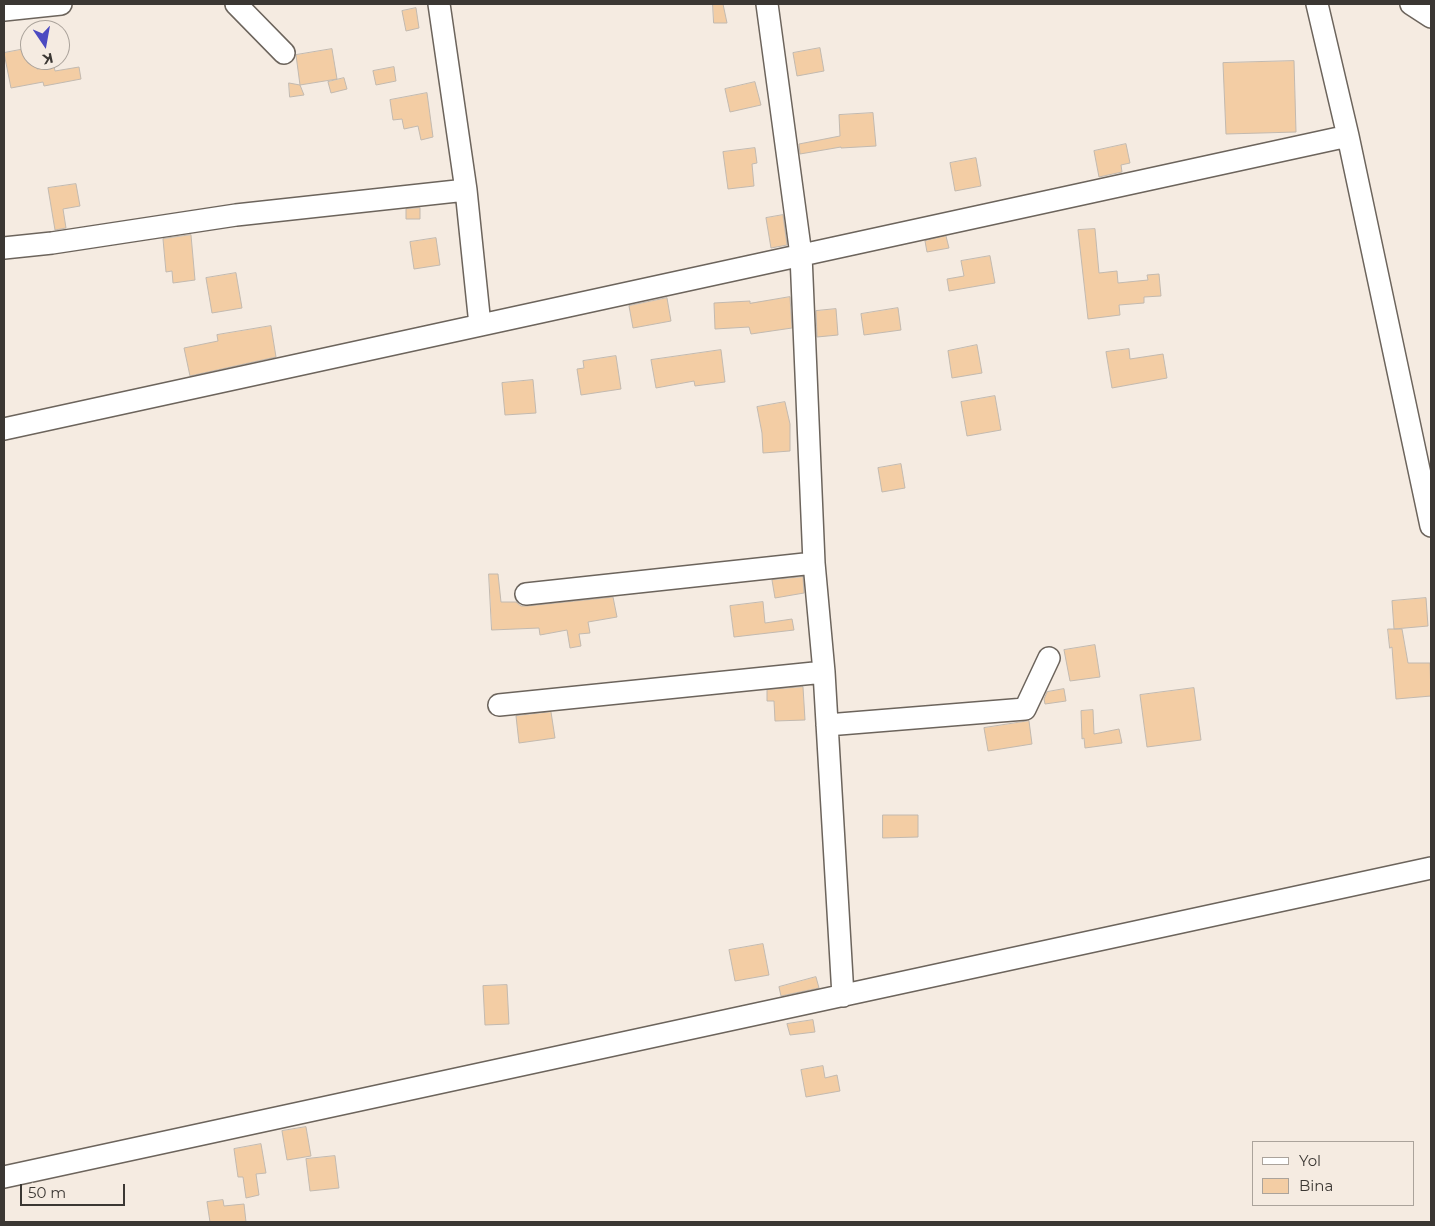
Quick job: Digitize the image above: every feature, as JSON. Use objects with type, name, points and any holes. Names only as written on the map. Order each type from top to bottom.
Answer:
[{"type":"street","points":[[4,10],[61,4]]},
{"type":"street","points":[[236,4],[284,53]]},
{"type":"street","points":[[439,4],[466,190],[480,325]]},
{"type":"street","points":[[767,4],[800,255],[814,563],[828,725],[843,996]]},
{"type":"street","points":[[1317,4],[1348,136],[1431,526]]},
{"type":"street","points":[[1412,4],[1431,17]]},
{"type":"street","points":[[4,429],[1348,136]]},
{"type":"street","points":[[4,248],[52,243],[236,215],[466,190]]},
{"type":"street","points":[[526,594],[814,563]]},
{"type":"street","points":[[828,725],[1025,709],[1049,658]]},
{"type":"street","points":[[498,705],[824,672]]},
{"type":"street","points":[[4,1177],[1431,868]]},
{"type":"building","points":[[713,4],[723,4],[727,23],[714,23]]},
{"type":"building","points":[[416,8],[419,28],[406,31],[402,11]]},
{"type":"building","points":[[820,48],[824,71],[797,76],[793,53]]},
{"type":"building","points":[[332,49],[337,79],[300,85],[296,55]]},
{"type":"building","points":[[20,50],[20,70],[55,71],[79,67],[81,79],[44,86],[43,82],[11,88],[4,53]]},
{"type":"building","points":[[1294,61],[1296,132],[1226,134],[1223,63]]},
{"type":"building","points":[[394,67],[396,81],[376,85],[373,71]]},
{"type":"building","points":[[344,78],[347,89],[331,93],[328,82]]},
{"type":"building","points":[[755,82],[761,105],[730,112],[725,89]]},
{"type":"building","points":[[289,83],[300,85],[304,95],[290,97]]},
{"type":"building","points":[[427,93],[433,137],[421,140],[418,126],[404,129],[402,119],[393,120],[390,100]]},
{"type":"building","points":[[873,113],[876,146],[841,147],[800,154],[799,144],[840,136],[839,115]]},
{"type":"building","points":[[1126,144],[1130,163],[1121,165],[1122,172],[1099,177],[1094,151]]},
{"type":"building","points":[[755,148],[757,163],[752,164],[754,186],[728,189],[723,152]]},
{"type":"building","points":[[976,158],[981,186],[955,191],[950,163]]},
{"type":"building","points":[[76,184],[80,206],[63,209],[66,228],[55,230],[48,188]]},
{"type":"building","points":[[420,208],[420,219],[406,219],[406,209]]},
{"type":"building","points":[[783,215],[787,245],[771,248],[766,218]]},
{"type":"building","points":[[1095,229],[1099,273],[1117,271],[1118,283],[1148,280],[1147,275],[1159,274],[1161,296],[1144,297],[1144,303],[1119,305],[1120,315],[1088,319],[1078,230]]},
{"type":"building","points":[[191,235],[195,280],[173,283],[172,271],[166,272],[163,239]]},
{"type":"building","points":[[946,236],[949,248],[927,252],[925,241]]},
{"type":"building","points":[[436,238],[440,265],[414,269],[410,242]]},
{"type":"building","points":[[990,256],[995,283],[949,291],[947,279],[964,276],[961,261]]},
{"type":"building","points":[[236,273],[242,308],[212,313],[206,278]]},
{"type":"building","points":[[790,297],[792,328],[751,334],[749,327],[715,329],[714,303],[750,301],[750,303]]},
{"type":"building","points":[[667,298],[671,321],[633,328],[629,306]]},
{"type":"building","points":[[898,308],[901,330],[864,335],[861,314]]},
{"type":"building","points":[[836,309],[838,335],[817,337],[816,311]]},
{"type":"building","points":[[271,326],[276,357],[190,376],[184,348],[218,341],[217,335]]},
{"type":"building","points":[[977,345],[982,373],[952,378],[948,351]]},
{"type":"building","points":[[1129,349],[1130,359],[1163,354],[1167,378],[1112,388],[1106,352]]},
{"type":"building","points":[[721,350],[725,382],[695,386],[694,381],[656,388],[651,360]]},
{"type":"building","points":[[616,356],[621,389],[581,395],[577,369],[584,368],[583,361]]},
{"type":"building","points":[[533,380],[536,413],[505,415],[502,383]]},
{"type":"building","points":[[995,396],[1001,430],[967,436],[961,402]]},
{"type":"building","points":[[785,402],[790,424],[790,451],[763,453],[762,433],[757,407]]},
{"type":"building","points":[[901,464],[905,488],[882,492],[878,468]]},
{"type":"building","points":[[489,574],[498,574],[501,602],[516,602],[521,606],[527,606],[613,597],[617,617],[588,622],[590,633],[579,634],[581,646],[570,648],[567,630],[540,635],[539,628],[492,630]]},
{"type":"building","points":[[803,577],[804,593],[775,598],[772,580]]},
{"type":"building","points":[[1426,598],[1428,626],[1394,629],[1392,601]]},
{"type":"building","points":[[763,602],[765,623],[792,619],[794,630],[734,637],[730,606]]},
{"type":"building","points":[[1388,629],[1402,629],[1408,663],[1430,663],[1431,696],[1396,699],[1392,647],[1390,648]]},
{"type":"building","points":[[1095,645],[1100,677],[1070,681],[1064,650]]},
{"type":"building","points":[[803,687],[805,720],[775,721],[774,701],[767,701],[767,690]]},
{"type":"building","points":[[1194,688],[1201,740],[1147,747],[1140,695]]},
{"type":"building","points":[[1064,689],[1066,701],[1045,704],[1044,699],[1047,692]]},
{"type":"building","points":[[1093,710],[1094,734],[1119,729],[1122,743],[1085,748],[1084,738],[1082,739],[1081,711]]},
{"type":"building","points":[[551,712],[555,738],[519,743],[516,716]]},
{"type":"building","points":[[1029,721],[1032,744],[988,751],[984,728]]},
{"type":"building","points":[[883,815],[918,815],[918,837],[883,838]]},
{"type":"building","points":[[763,944],[769,975],[735,981],[729,950]]},
{"type":"building","points":[[816,977],[819,988],[781,996],[779,987]]},
{"type":"building","points":[[507,985],[509,1024],[485,1025],[483,986]]},
{"type":"building","points":[[813,1020],[815,1032],[790,1035],[787,1024]]},
{"type":"building","points":[[823,1066],[825,1078],[837,1075],[840,1091],[806,1097],[801,1070]]},
{"type":"building","points":[[306,1127],[311,1156],[287,1160],[282,1131]]},
{"type":"building","points":[[261,1144],[266,1173],[256,1174],[259,1195],[246,1198],[243,1177],[238,1177],[234,1149]]},
{"type":"building","points":[[335,1156],[339,1188],[310,1191],[306,1159]]},
{"type":"building","points":[[223,1200],[224,1206],[244,1204],[246,1222],[210,1222],[207,1202]]}]
